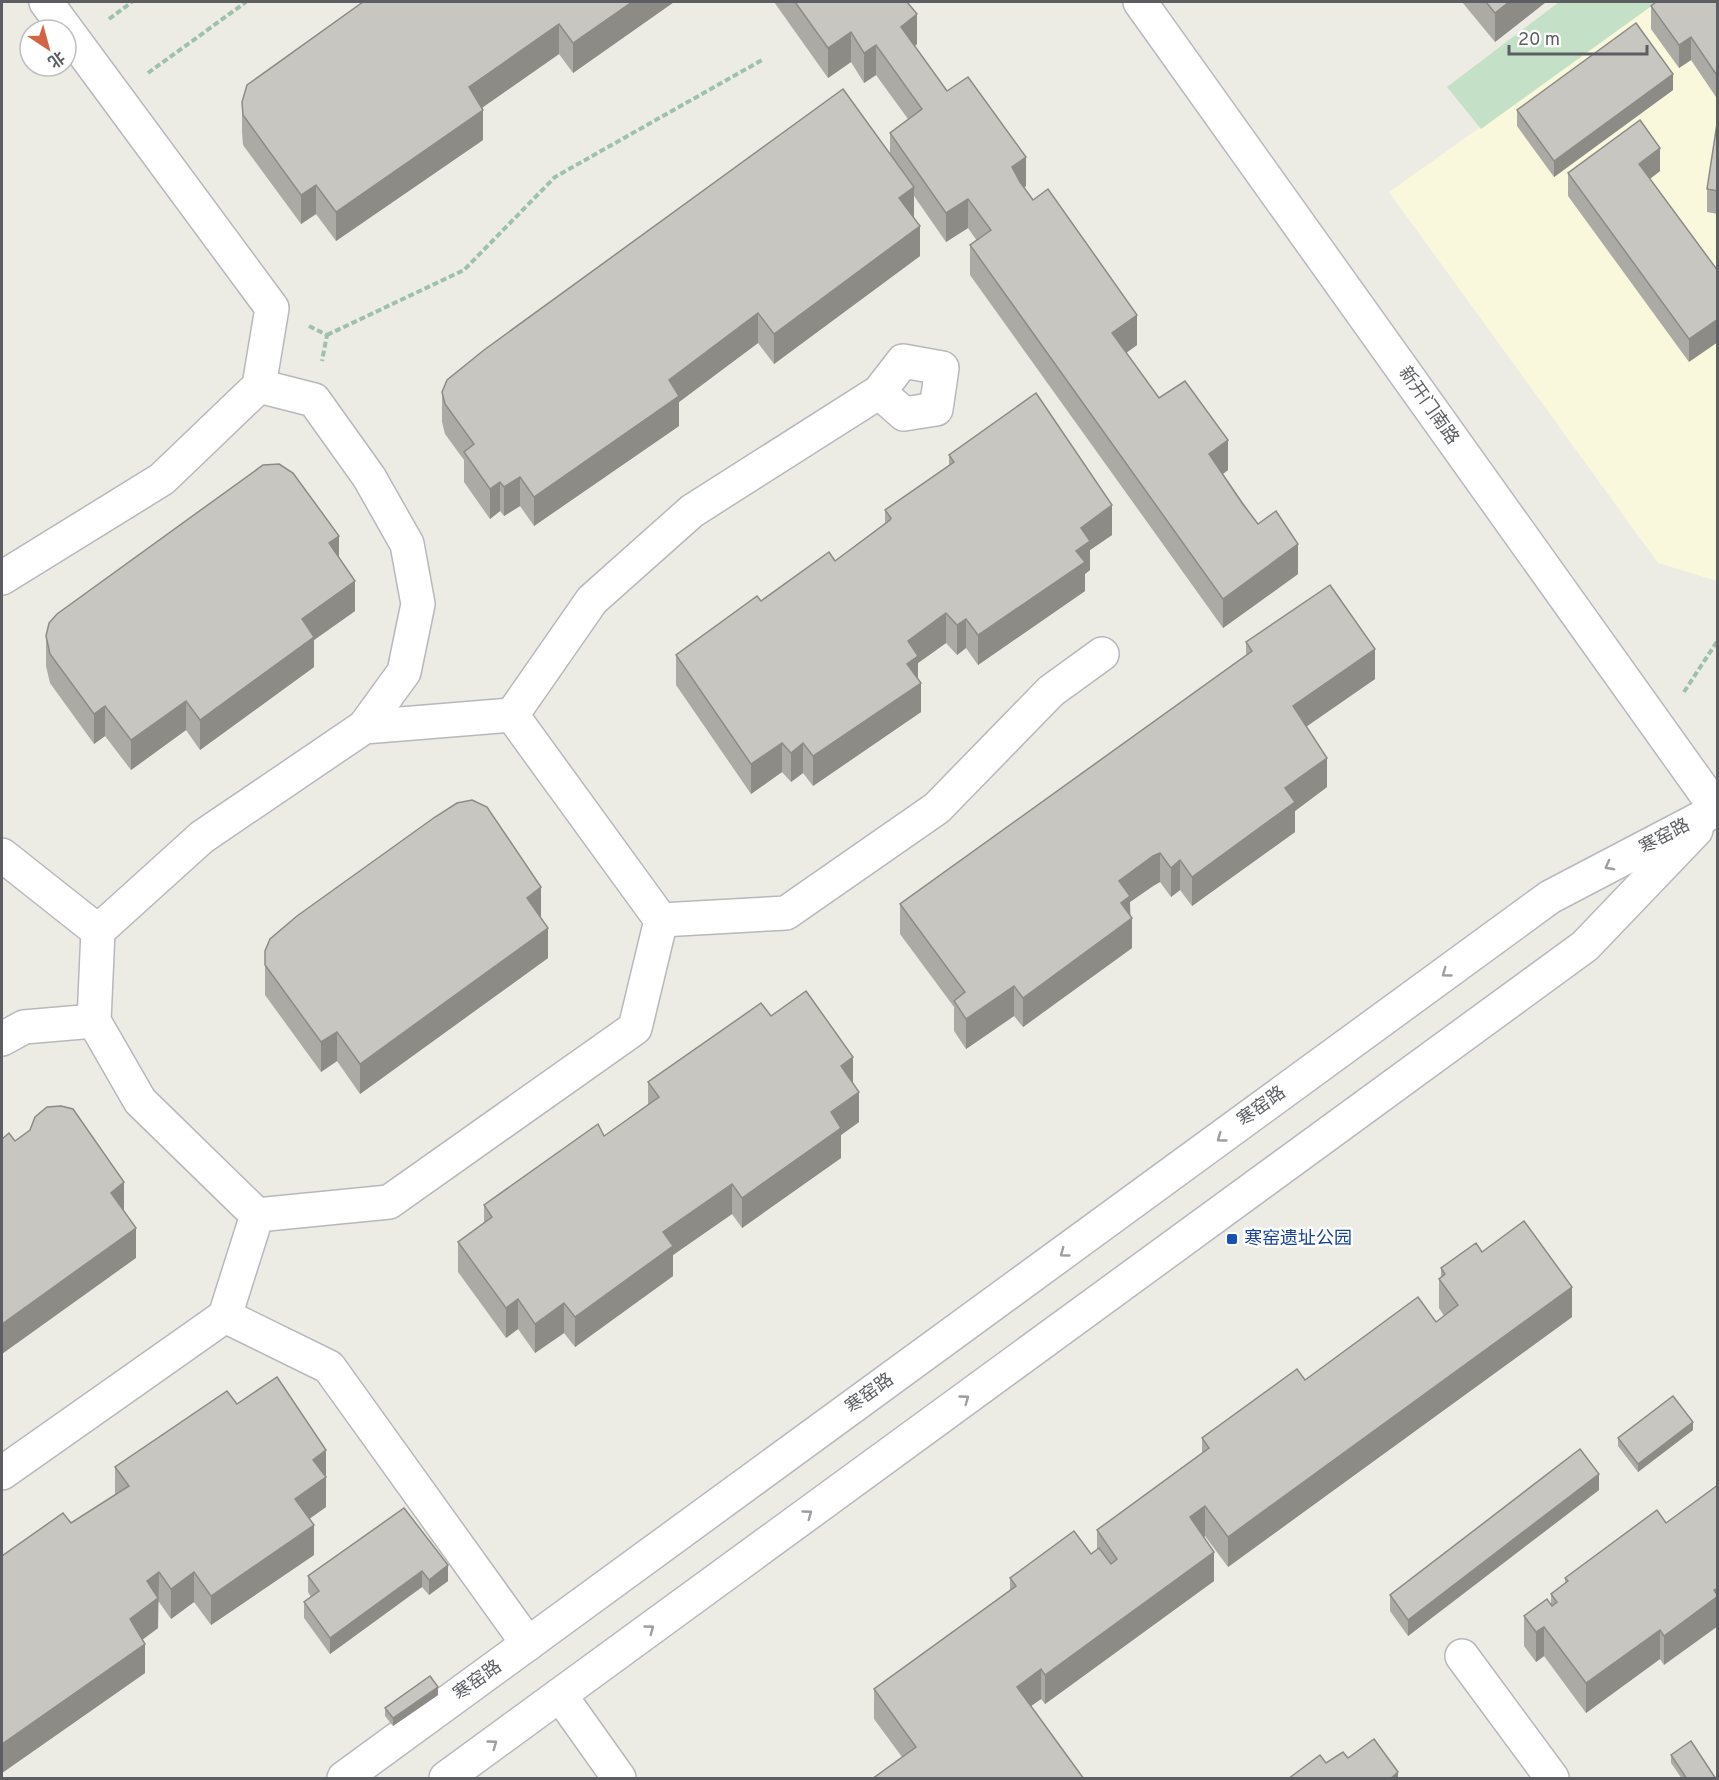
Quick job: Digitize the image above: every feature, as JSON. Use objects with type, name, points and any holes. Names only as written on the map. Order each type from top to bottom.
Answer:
[{"type":"street","points":[[2,578],[162,479],[259,386],[272,308],[46,2]]},
{"type":"street","name":"新开门南路","points":[[1140,2],[1717,810]]},
{"type":"street","points":[[259,386],[314,400],[369,477],[407,544],[418,604],[404,672],[364,727],[202,837],[98,931],[94,1021],[140,1101],[257,1215],[389,1202],[635,1028],[661,920],[512,715]]},
{"type":"street","points":[[512,715],[592,600],[692,511],[879,392]]},
{"type":"street","points":[[661,920],[786,914],[937,808],[1051,690],[1102,654]]},
{"type":"street","points":[[364,727],[512,715]]},
{"type":"street","name":"寒窑路","points":[[345,1779],[1550,897],[1717,810]]},
{"type":"street","name":"寒窑路","points":[[446,1779],[1585,946],[1717,810]]},
{"type":"street","points":[[2,855],[98,931]]},
{"type":"street","points":[[2,1039],[24,1027],[94,1021]]},
{"type":"street","points":[[2,1473],[225,1316],[257,1215]]},
{"type":"street","points":[[225,1316],[329,1366],[528,1644]]},
{"type":"street","points":[[1462,1656],[1552,1779]]},
{"type":"street","points":[[560,1695],[619,1779]]},
{"type":"path","points":[[116,96],[246,2]]},
{"type":"path","points":[[327,335],[464,270],[555,177],[762,60]]},
{"type":"path","points":[[1659,731],[1718,640]]},
{"type":"shaded area","points":[[1657,2],[1717,52],[1717,581],[1658,563],[1389,192]]},
{"type":"green space","points":[[1559,2],[1657,2],[1481,129],[1447,87]]},
{"type":"building","points":[[363,2],[632,2],[573,43],[559,24],[469,87],[483,110],[336,212],[316,185],[301,195],[243,115],[242,102],[247,85]]},
{"type":"building","points":[[795,2],[907,2],[917,14],[901,27],[947,91],[968,77],[1026,157],[1012,167],[1020,182],[1033,200],[1048,189],[1137,315],[1112,333],[1159,398],[1185,381],[1228,440],[1209,454],[1242,503],[1258,524],[1276,511],[1298,544],[1223,599],[970,245],[991,230],[968,199],[946,213],[890,133],[922,109],[876,45],[864,53],[851,32],[828,48]]},
{"type":"building","points":[[1486,2],[1509,2],[1495,13]]},
{"type":"building","points":[[1656,2],[1718,2],[1718,77],[1691,37],[1679,45],[1651,6]]},
{"type":"building","points":[[1636,23],[1673,74],[1554,161],[1517,110]]},
{"type":"building","points":[[843,89],[914,187],[899,198],[920,226],[774,334],[758,313],[669,380],[679,396],[534,497],[520,477],[504,487],[500,482],[490,489],[464,452],[474,444],[445,404],[442,392],[447,380],[484,350]]},
{"type":"building","points":[[1718,117],[1718,191],[1707,189]]},
{"type":"building","points":[[1640,120],[1660,148],[1639,164],[1718,271],[1718,319],[1689,339],[1568,173]]},
{"type":"building","points":[[1036,393],[1112,505],[1081,528],[1090,541],[1076,551],[1085,562],[978,635],[966,619],[957,625],[946,613],[908,641],[918,656],[907,664],[921,683],[813,756],[803,743],[791,753],[782,743],[751,764],[676,655],[757,596],[761,601],[829,552],[835,561],[890,520],[885,510],[954,462],[949,455]]},
{"type":"building","points":[[279,464],[293,473],[339,536],[329,543],[355,581],[302,619],[314,637],[200,720],[186,701],[131,740],[105,706],[94,714],[50,654],[46,636],[49,623],[57,614],[263,465]]},
{"type":"building","points":[[1330,585],[1375,649],[1293,706],[1327,758],[1285,788],[1295,802],[1192,877],[1180,860],[1171,868],[1160,853],[1153,856],[1119,881],[1130,896],[1121,903],[1132,918],[1023,998],[1014,986],[966,1019],[954,1001],[965,992],[900,904],[1252,651],[1246,642]]},
{"type":"building","points":[[472,800],[487,807],[541,887],[527,898],[548,928],[360,1064],[337,1032],[321,1042],[265,965],[265,951],[270,939],[297,916],[435,817],[457,803]]},
{"type":"building","points":[[806,991],[853,1057],[841,1066],[859,1092],[831,1112],[841,1128],[742,1198],[732,1184],[663,1232],[673,1246],[575,1317],[564,1303],[535,1324],[518,1299],[506,1308],[458,1242],[492,1217],[484,1205],[598,1124],[604,1136],[659,1097],[648,1082],[761,1003],[771,1016]]},
{"type":"building","points":[[61,1106],[73,1109],[124,1182],[111,1193],[136,1228],[2,1324],[2,1139],[9,1133],[15,1141],[30,1130],[35,1117],[47,1107]]},
{"type":"building","points":[[1524,1221],[1572,1287],[1228,1537],[1205,1506],[1190,1517],[1214,1552],[1045,1675],[1041,1669],[1017,1687],[1084,1779],[872,1779],[916,1747],[874,1689],[1016,1586],[1010,1578],[1074,1531],[1091,1554],[1099,1548],[1111,1564],[1117,1559],[1097,1530],[1209,1448],[1202,1438],[1297,1369],[1305,1380],[1418,1297],[1436,1322],[1458,1305],[1439,1279],[1445,1274],[1441,1268],[1476,1243],[1482,1252]]},
{"type":"building","points":[[277,1377],[326,1450],[313,1460],[326,1477],[295,1499],[314,1525],[211,1596],[194,1572],[171,1589],[159,1572],[147,1581],[158,1598],[130,1619],[145,1644],[2,1744],[2,1556],[63,1513],[71,1523],[129,1486],[115,1467],[227,1391],[237,1404]]},
{"type":"building","points":[[1673,1396],[1693,1422],[1638,1464],[1618,1438]]},
{"type":"building","points":[[1580,1449],[1599,1474],[1408,1620],[1390,1595]]},
{"type":"building","points":[[1718,1485],[1718,1588],[1714,1590],[1718,1596],[1664,1636],[1660,1630],[1586,1683],[1544,1627],[1536,1632],[1524,1616],[1547,1599],[1552,1606],[1557,1602],[1551,1594],[1568,1581],[1565,1578],[1657,1510],[1666,1523]]},
{"type":"building","points":[[404,1508],[448,1565],[429,1580],[422,1571],[330,1638],[304,1602],[319,1591],[308,1576]]},
{"type":"building","points":[[430,1676],[438,1687],[393,1718],[385,1708]]},
{"type":"building","points":[[1374,1739],[1398,1772],[1390,1779],[1288,1779],[1320,1755],[1326,1763],[1343,1752],[1348,1758]]},
{"type":"building","points":[[1691,1741],[1716,1779],[1687,1779],[1671,1755]]},
{"type":"place","name":"寒窑遗址公园","points":[[1232,1239]]}]
